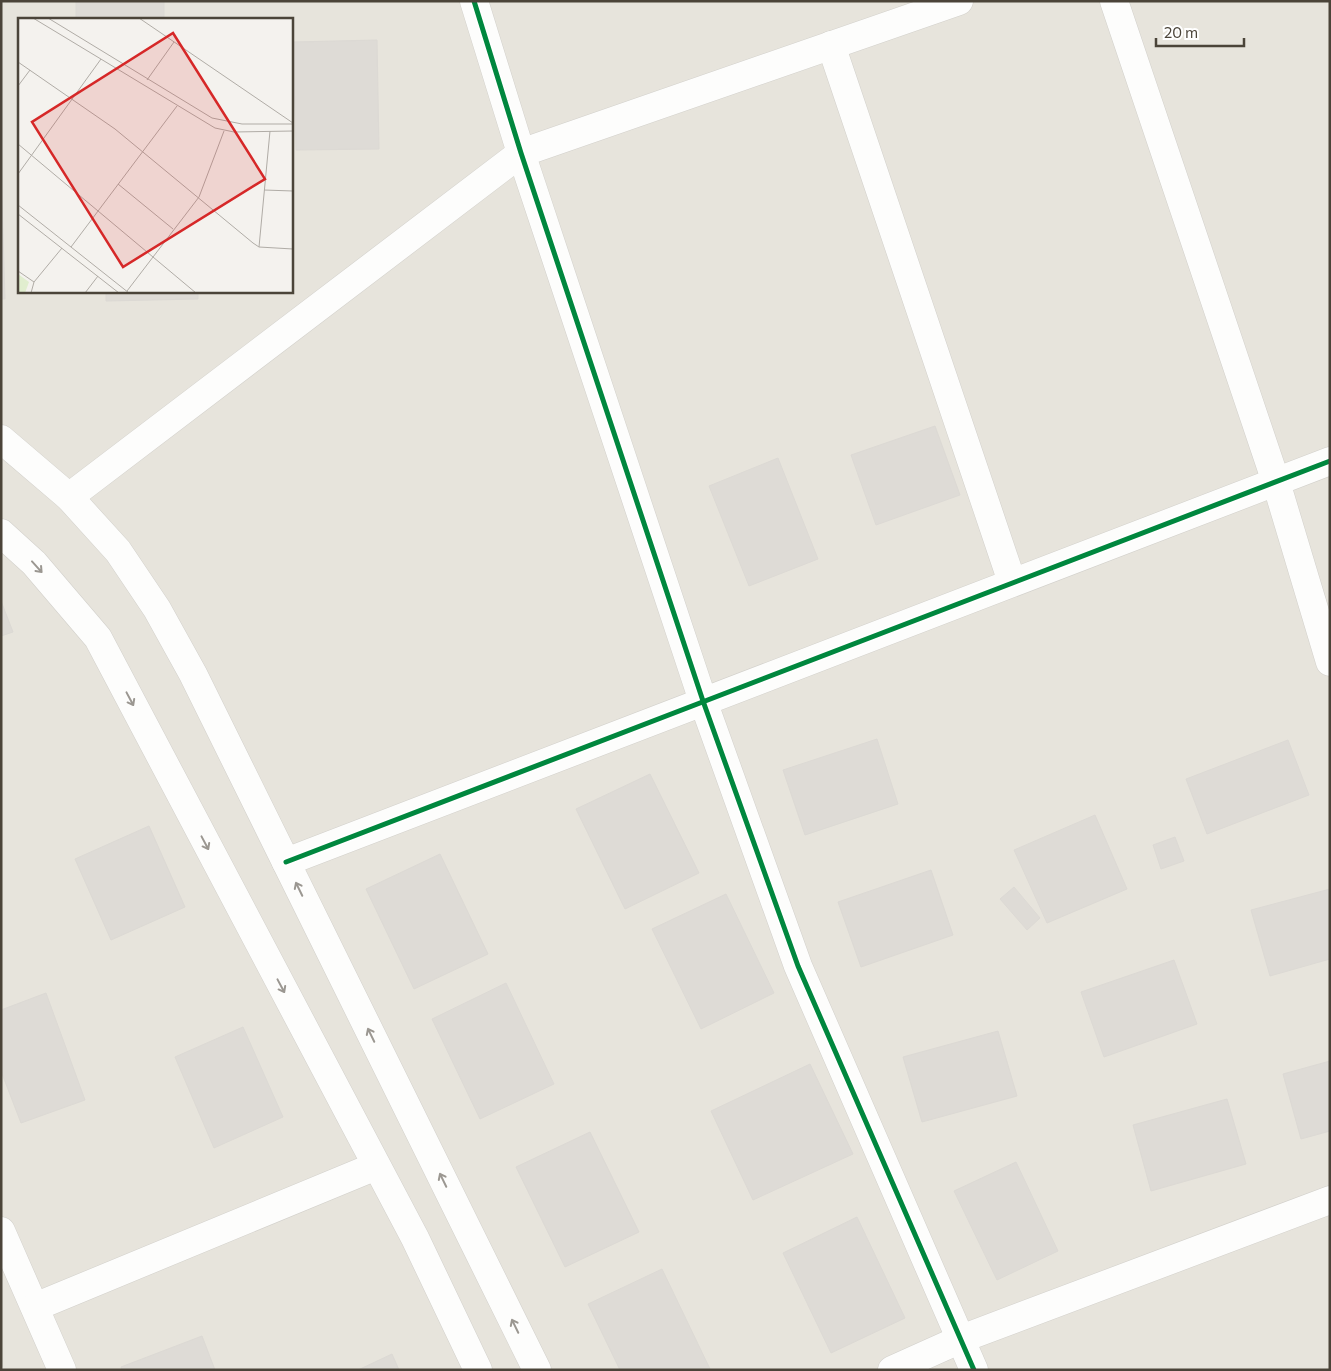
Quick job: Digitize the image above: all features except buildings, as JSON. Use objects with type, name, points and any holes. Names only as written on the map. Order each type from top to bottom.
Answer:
[{"type":"street","points":[[474,1],[521,153],[703,701],[798,966],[974,1370]]},
{"type":"street","points":[[69,498],[521,153],[958,1]]},
{"type":"street","points":[[1114,1],[1276,482],[1330,662]]},
{"type":"street","points":[[831,46],[1012,582]]},
{"type":"street","points":[[1,439],[69,498],[118,551],[157,608],[193,674],[537,1370]]},
{"type":"street","points":[[286,862],[1330,461]]},
{"type":"street","points":[[1,533],[34,564],[98,638],[414,1238],[478,1370]]},
{"type":"street","points":[[35,1307],[376,1166]]},
{"type":"street","points":[[892,1370],[961,1339],[1330,1200]]},
{"type":"street","points":[[1,1231],[62,1370]]},
{"type":"shaded area","points":[[1,1],[1330,1],[1330,1370],[4,1370],[1,1364]]},
{"type":"cycle path","points":[[474,1],[521,153],[703,701],[798,966],[974,1370]]},
{"type":"cycle path","points":[[286,862],[1330,461]]}]
